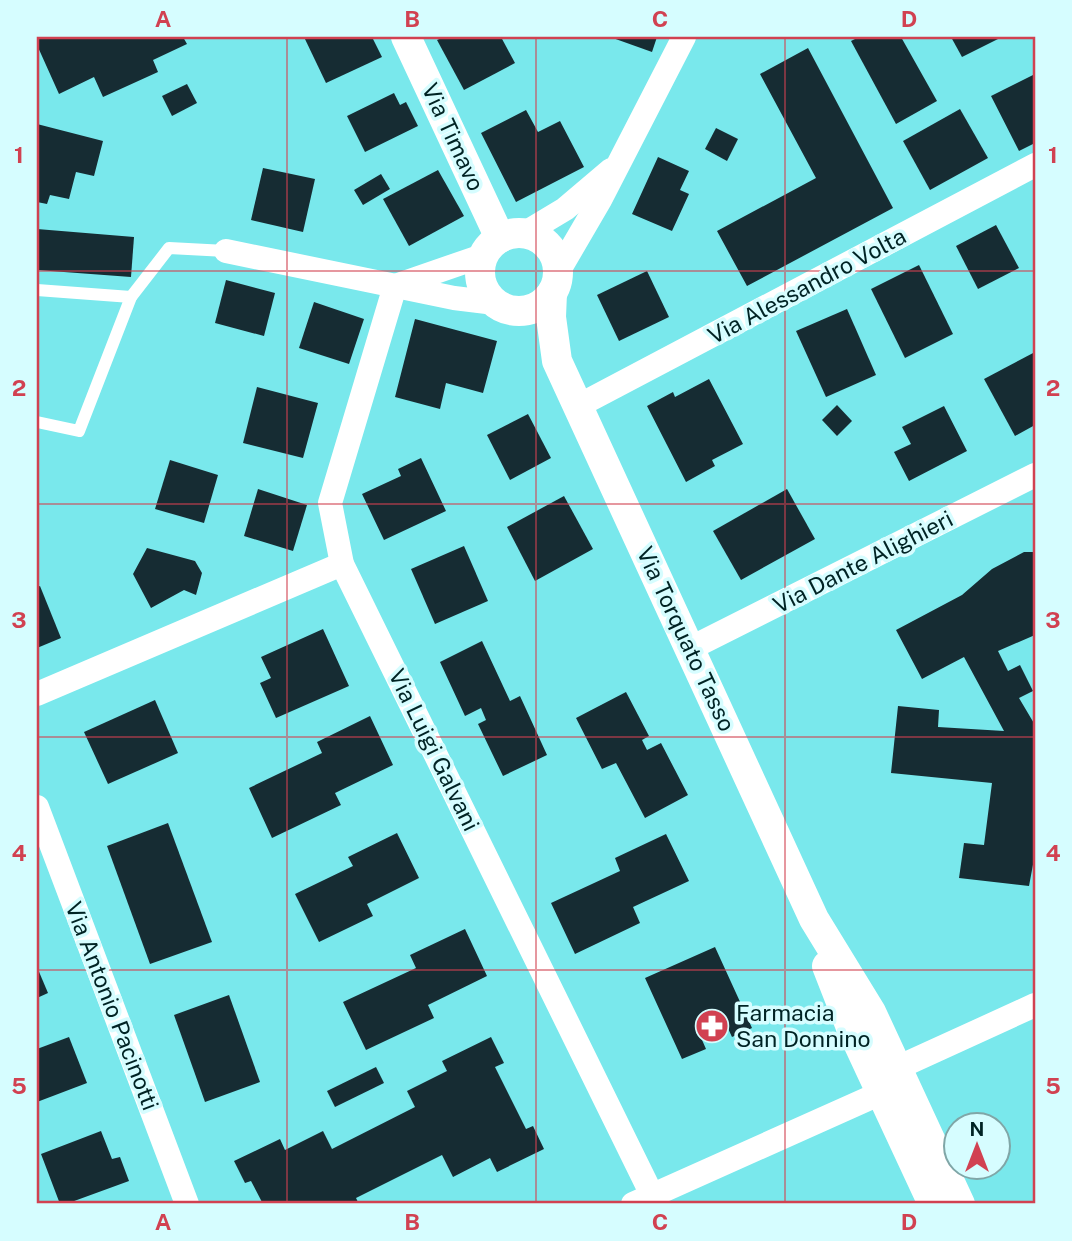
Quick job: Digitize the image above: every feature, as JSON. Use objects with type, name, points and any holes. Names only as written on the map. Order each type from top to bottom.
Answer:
[{"type":"street","name":"Via Timavo","points":[[406,37],[502,242]]},
{"type":"street","points":[[226,251],[454,298],[524,311],[533,309],[546,300],[684,37]]},
{"type":"street","points":[[395,286],[502,242],[565,209],[619,163]]},
{"type":"street","name":"Via Alessandro Volta","points":[[578,406],[1035,165]]},
{"type":"street","name":"Via Torquato Tasso","points":[[557,361],[483,288],[480,265],[502,242],[542,240],[554,254],[555,282],[551,317],[557,361],[814,919],[871,1012],[960,1204]]},
{"type":"street","name":"Via Luigi Galvani","points":[[395,286],[330,503],[342,564],[643,1199]]},
{"type":"street","name":"Via Dante Alighieri","points":[[691,648],[1035,475]]},
{"type":"street","points":[[37,694],[342,564]]},
{"type":"street","name":"Via Antonio Pacinotti","points":[[37,807],[187,1204]]},
{"type":"street","name":"Via Torquato Tasso","points":[[814,919],[828,970],[928,1203]]},
{"type":"street","points":[[897,1068],[1035,1005]]},
{"type":"street","points":[[643,1199],[881,1093]]},
{"type":"lane","points":[[37,422],[79,431],[131,297],[169,248],[226,251]]},
{"type":"lane","points":[[37,290],[131,297]]},
{"type":"building","points":[[44,37],[183,37],[187,44],[153,60],[158,72],[103,97],[94,77],[59,94],[37,45],[37,40]]},
{"type":"building","points":[[304,37],[372,37],[382,57],[326,83]]},
{"type":"building","points":[[444,37],[501,37],[515,63],[464,90],[437,40]]},
{"type":"building","points":[[610,37],[657,37],[652,52]]},
{"type":"building","points":[[859,37],[901,37],[937,101],[896,124],[851,41]]},
{"type":"building","points":[[951,37],[1002,37],[962,57]]},
{"type":"building","points":[[808,48],[893,208],[747,286],[717,231],[816,178],[760,74]]},
{"type":"building","points":[[1035,74],[1035,143],[1019,151],[991,96]]},
{"type":"building","points":[[187,84],[197,103],[172,116],[162,96]]},
{"type":"building","points":[[394,93],[400,105],[406,102],[418,126],[365,152],[347,116]]},
{"type":"building","points":[[960,109],[988,158],[930,190],[903,141]]},
{"type":"building","points":[[526,110],[538,132],[560,121],[584,167],[516,202],[481,133]]},
{"type":"building","points":[[37,124],[103,141],[94,176],[76,172],[69,199],[50,195],[47,204],[37,202]]},
{"type":"building","points":[[716,128],[738,139],[727,161],[705,149]]},
{"type":"building","points":[[658,157],[689,171],[680,190],[689,194],[672,231],[632,214]]},
{"type":"building","points":[[263,168],[315,179],[303,232],[251,220]]},
{"type":"building","points":[[438,170],[464,216],[409,246],[383,199]]},
{"type":"building","points":[[381,174],[390,189],[363,205],[354,190]]},
{"type":"building","points":[[996,225],[1019,268],[978,289],[956,246]]},
{"type":"building","points":[[37,229],[134,237],[131,277],[37,270]]},
{"type":"building","points":[[919,265],[953,334],[905,358],[871,289]]},
{"type":"building","points":[[647,271],[669,317],[619,341],[597,295]]},
{"type":"building","points":[[226,280],[275,293],[264,336],[215,323]]},
{"type":"building","points":[[314,302],[364,319],[349,364],[299,348]]},
{"type":"building","points":[[847,309],[876,375],[826,397],[796,331]]},
{"type":"building","points":[[415,319],[497,341],[483,393],[446,383],[440,409],[395,397]]},
{"type":"building","points":[[1035,352],[1035,425],[1015,436],[984,379]]},
{"type":"building","points":[[709,379],[743,444],[712,460],[715,466],[686,482],[647,406],[673,392],[675,397]]},
{"type":"building","points":[[257,387],[318,403],[303,458],[243,443]]},
{"type":"building","points":[[837,405],[852,421],[837,436],[822,420]]},
{"type":"building","points":[[944,406],[967,451],[909,481],[894,452],[911,444],[902,427]]},
{"type":"building","points":[[528,414],[551,458],[510,480],[487,435]]},
{"type":"building","points":[[421,458],[446,511],[384,540],[362,494],[401,476],[398,469]]},
{"type":"building","points":[[170,460],[218,475],[204,523],[155,509]]},
{"type":"building","points":[[258,489],[307,505],[293,551],[244,536]]},
{"type":"building","points":[[787,489],[815,539],[741,580],[713,531]]},
{"type":"building","points":[[564,496],[593,549],[535,581],[507,527]]},
{"type":"building","points":[[464,546],[488,601],[435,624],[411,569]]},
{"type":"building","points":[[147,548],[195,561],[202,573],[196,595],[184,590],[151,608],[133,574]]},
{"type":"building","points":[[1024,552],[1035,552],[1035,635],[998,651],[1008,671],[1020,665],[1033,691],[1019,698],[1035,725],[1035,854],[1029,886],[959,878],[964,843],[984,845],[992,783],[891,773],[898,706],[939,710],[938,727],[1004,731],[964,657],[922,679],[896,630],[962,595],[992,569]]},
{"type":"building","points":[[40,586],[61,638],[37,648],[37,587]]},
{"type":"building","points":[[323,629],[349,686],[276,718],[260,683],[271,678],[261,657]]},
{"type":"building","points":[[482,641],[510,701],[520,696],[547,755],[503,776],[478,724],[486,720],[481,708],[465,716],[440,662]]},
{"type":"building","points":[[626,692],[649,736],[642,740],[647,750],[661,743],[688,795],[645,818],[616,763],[602,769],[576,718]]},
{"type":"building","points":[[155,700],[178,753],[108,784],[84,732]]},
{"type":"building","points":[[370,716],[393,765],[335,793],[341,805],[272,838],[249,788],[322,753],[317,742]]},
{"type":"building","points":[[168,823],[212,942],[150,964],[107,846]]},
{"type":"building","points":[[397,833],[419,878],[367,904],[373,916],[319,942],[295,894],[353,866],[348,857]]},
{"type":"building","points":[[666,834],[689,881],[633,907],[640,923],[575,954],[551,903],[620,871],[615,858]]},
{"type":"building","points":[[465,929],[487,976],[428,1005],[434,1018],[366,1050],[343,1002],[416,968],[410,955]]},
{"type":"building","points":[[715,947],[752,1028],[732,1037],[725,1022],[699,1033],[706,1049],[682,1059],[645,978]]},
{"type":"building","points":[[37,967],[48,993],[37,998]]},
{"type":"building","points":[[229,995],[260,1082],[205,1102],[174,1015]]},
{"type":"building","points":[[69,1037],[87,1083],[37,1102],[37,1049]]},
{"type":"building","points":[[491,1037],[504,1063],[495,1067],[526,1129],[533,1126],[544,1149],[497,1172],[490,1158],[453,1177],[442,1155],[356,1198],[359,1204],[263,1204],[251,1181],[245,1183],[234,1161],[280,1139],[285,1150],[323,1131],[332,1149],[415,1107],[407,1091],[447,1071],[442,1061]]},
{"type":"building","points":[[376,1067],[384,1083],[335,1107],[327,1091]]},
{"type":"building","points":[[101,1131],[112,1159],[120,1157],[129,1181],[60,1204],[41,1154]]},
{"type":"place","name":"Farmacia San Donnino","points":[[712,1026]]}]
